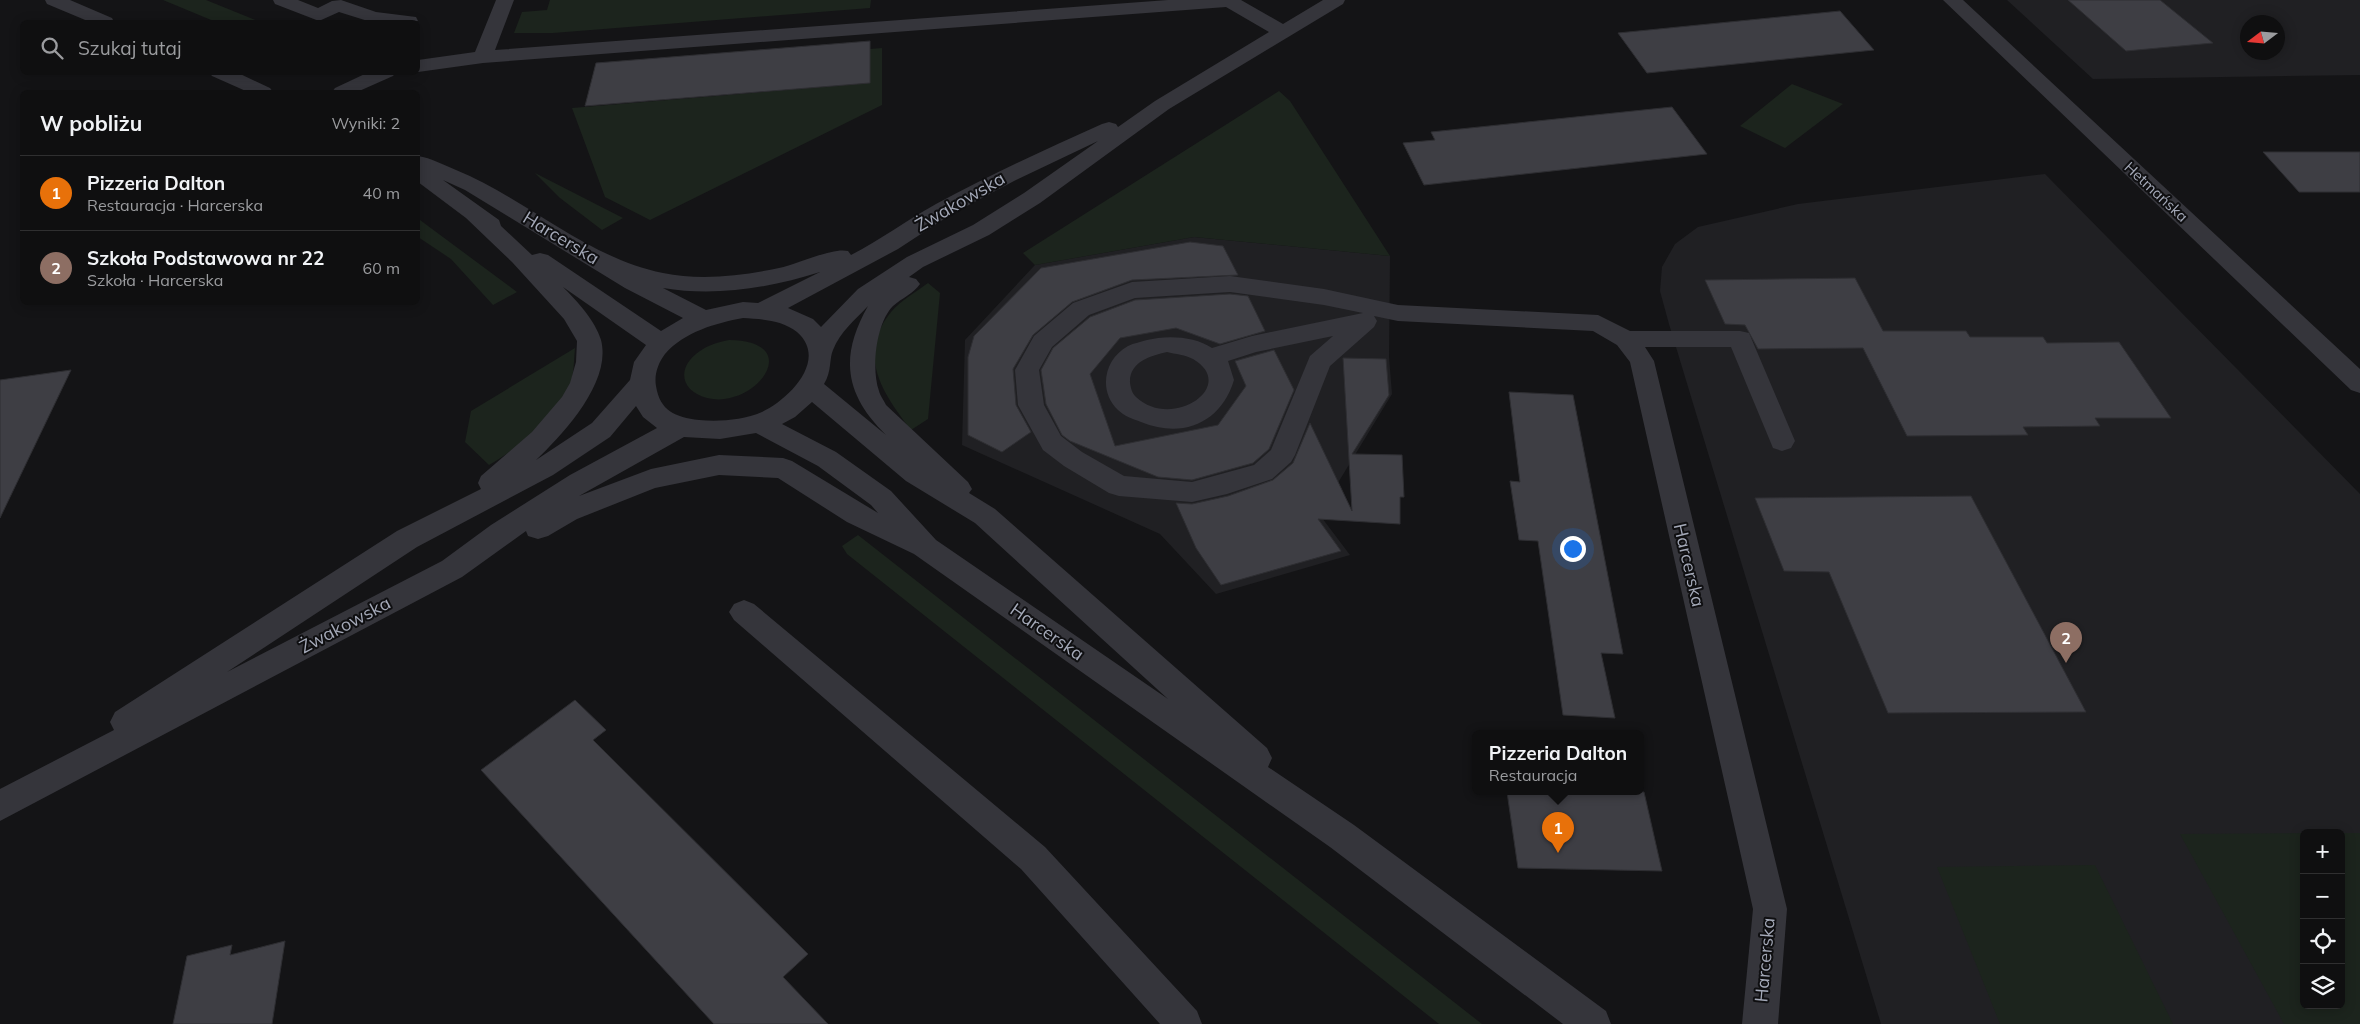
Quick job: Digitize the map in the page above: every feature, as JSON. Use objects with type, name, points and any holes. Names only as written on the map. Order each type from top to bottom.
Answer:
[{"type":"street","points":[[54,0],[100,20]]},
{"type":"street","points":[[282,0],[318,15],[339,5],[380,20]]},
{"type":"street","points":[[483,57],[505,0]]},
{"type":"street","name":"Żwakowska","points":[[820,351],[833,328],[866,295],[916,262],[981,230],[1032,198],[1162,105],[1336,0]]},
{"type":"street","name":"Hetmańska","points":[[1952,0],[2360,384]]},
{"type":"street","points":[[420,66],[483,57],[1229,1],[1283,32]]},
{"type":"street","points":[[398,20],[411,17]]},
{"type":"street","points":[[226,75],[259,90]]},
{"type":"street","points":[[346,90],[379,75]]},
{"type":"street","name":"Żwakowska","points":[[763,310],[790,298],[890,244],[942,210],[1051,154],[1162,105]]},
{"type":"street","name":"Harcerska","points":[[420,163],[473,185],[592,256],[633,283],[702,318]]},
{"type":"street","name":"Harcerska","points":[[420,173],[475,214],[661,343]]},
{"type":"street","points":[[592,256],[666,282],[692,284],[777,276],[832,260],[942,210]]},
{"type":"street","points":[[408,539],[470,499],[513,466],[560,420],[587,374],[589,340],[569,306],[475,214]]},
{"type":"street","points":[[981,230],[883,302],[868,328],[862,365],[866,391],[877,411],[932,462],[985,516]]},
{"type":"street","points":[[1364,321],[1319,362],[1282,455],[1264,472],[1227,484],[1192,492],[1119,486],[1073,459],[1052,443],[1031,405],[1027,370],[1043,342],[1081,309],[1132,290],[1230,284],[1324,297],[1398,314]]},
{"type":"street","points":[[763,310],[784,315],[802,323],[814,336],[820,351],[819,368],[811,387],[797,401],[779,414],[758,423],[731,430],[704,431],[680,427],[659,417],[646,402],[641,384],[650,356],[661,343],[680,329],[702,318],[723,312],[763,310]]},
{"type":"street","points":[[1210,358],[1252,344],[1398,314]]},
{"type":"street","name":"Harcerska","points":[[1398,314],[1598,323],[1626,339],[1642,361],[1770,909],[1760,1024]]},
{"type":"street","points":[[1626,339],[1740,339],[1782,441]]},
{"type":"street","name":"Żwakowska","points":[[0,806],[408,539],[476,505],[560,457],[600,430],[641,384]]},
{"type":"street","name":"Harcerska","points":[[811,387],[915,474],[985,516],[1342,836]]},
{"type":"street","name":"Harcerska","points":[[758,423],[828,460],[881,498],[926,548],[1342,836],[1593,1024]]},
{"type":"street","name":"Żwakowska","points":[[0,806],[452,569],[501,533],[580,482],[680,427]]},
{"type":"street","points":[[452,569],[510,543],[567,512],[651,479],[719,465],[784,468],[857,515],[926,548]]},
{"type":"street","points":[[744,612],[1033,858],[1184,1024]]},
{"type":"shaded area","points":[[163,0],[206,0],[255,20],[211,20]]},
{"type":"shaded area","points":[[550,0],[871,0],[870,8],[553,33],[514,33],[522,12],[547,10]]},
{"type":"shaded area","points":[[2007,0],[2360,0],[2360,75],[2093,79]]},
{"type":"shaded area","points":[[882,48],[882,105],[650,220],[605,197],[572,108],[870,83],[870,49]]},
{"type":"shaded area","points":[[1792,84],[1843,104],[1785,148],[1740,126]]},
{"type":"shaded area","points":[[1279,91],[1290,101],[1390,256],[1194,237],[1035,265],[1023,253]]},
{"type":"shaded area","points":[[535,173],[623,218],[602,230],[560,198]]},
{"type":"shaded area","points":[[2045,174],[2360,494],[2360,1024],[1881,1024],[1660,291],[1662,267],[1675,244],[1698,227],[1798,204]]},
{"type":"shaded area","points":[[420,220],[517,292],[493,305],[451,259],[420,238]]},
{"type":"shaded area","points":[[1194,237],[1390,256],[1389,357],[1392,394],[1319,514],[1350,555],[1216,594],[1160,534],[962,445],[965,340],[1035,265]]},
{"type":"shaded area","points":[[928,283],[940,293],[928,419],[911,430],[891,402],[877,374],[875,344],[881,328],[891,312]]},
{"type":"shaded area","points":[[729,340],[752,343],[765,351],[769,362],[765,374],[756,385],[742,394],[725,399],[707,398],[698,395],[686,384],[684,378],[687,364],[703,349]]},
{"type":"shaded area","points":[[575,348],[572,378],[560,405],[539,429],[514,449],[489,465],[465,442],[471,411]]},
{"type":"shaded area","points":[[858,535],[1482,1024],[1439,1024],[847,554],[842,546]]},
{"type":"shaded area","points":[[2300,833],[2300,1009],[2345,1009],[2345,833],[2360,833],[2360,1024],[2284,1024],[2180,834]]},
{"type":"shaded area","points":[[2095,865],[2173,1024],[2000,1024],[1937,867]]},
{"type":"building","points":[[2068,0],[2160,0],[2213,43],[2126,51]]},
{"type":"building","points":[[1840,11],[1874,50],[1647,73],[1618,33]]},
{"type":"building","points":[[870,41],[870,83],[585,106],[596,63]]},
{"type":"building","points":[[1672,107],[1707,154],[1424,185],[1403,143],[1435,140],[1431,132]]},
{"type":"building","points":[[2263,152],[2360,152],[2360,192],[2299,192]]},
{"type":"building","points":[[1190,242],[1223,246],[1238,275],[1132,280],[1072,302],[1033,335],[1013,369],[1016,405],[1031,432],[1002,452],[968,435],[968,357],[974,336],[1041,268]]},
{"type":"building","points":[[1855,278],[1883,331],[1966,331],[1970,337],[2043,337],[2047,343],[2119,342],[2171,418],[2095,418],[2100,426],[2023,427],[2028,435],[1907,436],[1863,348],[1758,349],[1745,325],[1725,324],[1705,280]]},
{"type":"building","points":[[1230,294],[1248,296],[1265,331],[1220,344],[1176,328],[1120,338],[1090,374],[1115,446],[1218,425],[1246,386],[1235,361],[1274,350],[1294,390],[1269,449],[1253,463],[1192,480],[1158,477],[1070,441],[1062,435],[1046,404],[1041,370],[1053,348],[1090,317],[1135,300]]},
{"type":"building","points":[[1343,358],[1386,359],[1389,395],[1352,454],[1402,455],[1404,497],[1400,497],[1400,524],[1318,519],[1341,551],[1221,585],[1196,548],[1176,503],[1192,504],[1228,496],[1273,480],[1293,463],[1310,423],[1352,511]]},
{"type":"building","points":[[71,370],[0,518],[0,380]]},
{"type":"building","points":[[1509,392],[1573,395],[1623,654],[1601,653],[1615,718],[1563,715],[1538,541],[1519,540],[1510,481],[1520,482]]},
{"type":"building","points":[[1971,496],[2086,712],[1888,713],[1829,572],[1784,571],[1755,498]]},
{"type":"building","points":[[575,700],[606,730],[593,740],[808,954],[783,977],[828,1024],[714,1024],[481,770]]},
{"type":"building","points":[[1644,792],[1662,871],[1518,868],[1507,795],[1644,795]]},
{"type":"building","points":[[285,941],[272,1024],[173,1024],[187,956],[232,945],[230,955]]},
{"type":"place","name":"Szkoła Podstawowa nr 22","points":[[2066,663]]},
{"type":"place","name":"Pizzeria Dalton","points":[[1558,853]]}]
